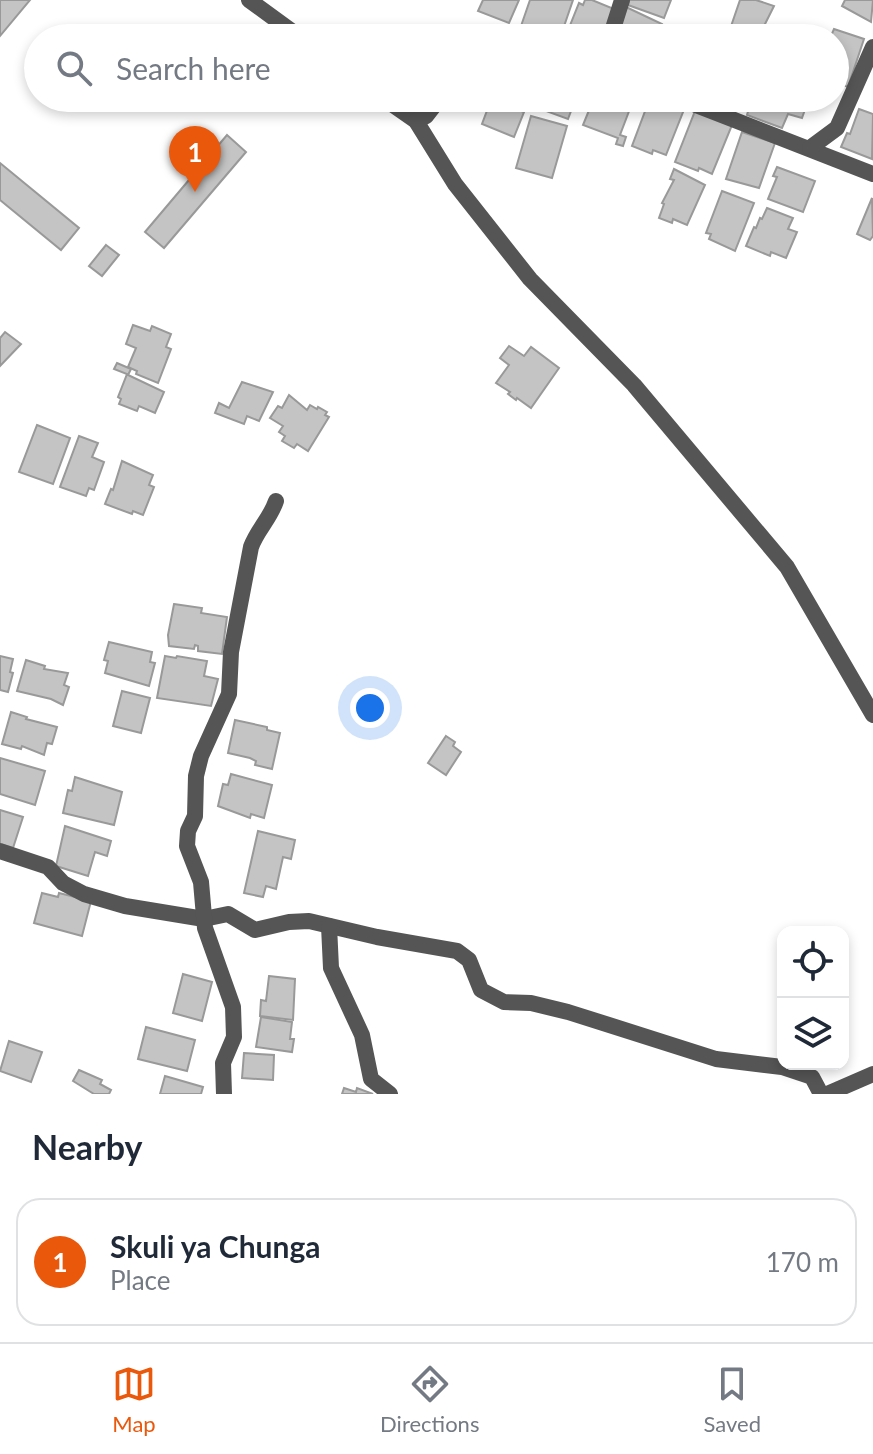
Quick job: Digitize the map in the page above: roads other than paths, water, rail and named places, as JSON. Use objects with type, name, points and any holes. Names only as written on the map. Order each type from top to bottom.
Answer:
[{"type":"street","points":[[249,0],[282,24]]},
{"type":"street","points":[[614,24],[622,0]]},
{"type":"street","points":[[849,101],[873,47]]},
{"type":"street","points":[[403,112],[416,121],[455,184],[530,279],[634,385],[787,567],[873,715]]},
{"type":"street","points":[[416,121],[429,112]]},
{"type":"street","points":[[715,112],[873,174]]},
{"type":"street","points":[[810,148],[837,128],[844,112]]},
{"type":"street","points":[[224,1094],[223,1063],[234,1037],[233,1007],[215,962],[204,919],[201,882],[187,846],[188,831],[195,816],[196,776],[209,734],[229,694],[234,630],[251,547],[255,533],[273,511],[276,501]]},
{"type":"street","points":[[0,851],[48,867],[63,883],[84,894],[125,906],[204,919],[228,914],[255,930],[309,921],[457,951],[469,960],[481,990],[504,1002],[531,1003],[568,1012],[716,1059],[782,1067],[812,1077],[821,1094]]},
{"type":"street","points":[[329,926],[331,968],[362,1035],[371,1079],[390,1094]]},
{"type":"street","points":[[827,1094],[873,1074]]},
{"type":"place","name":"Skuli ya Chunga","points":[[195,192]]}]
